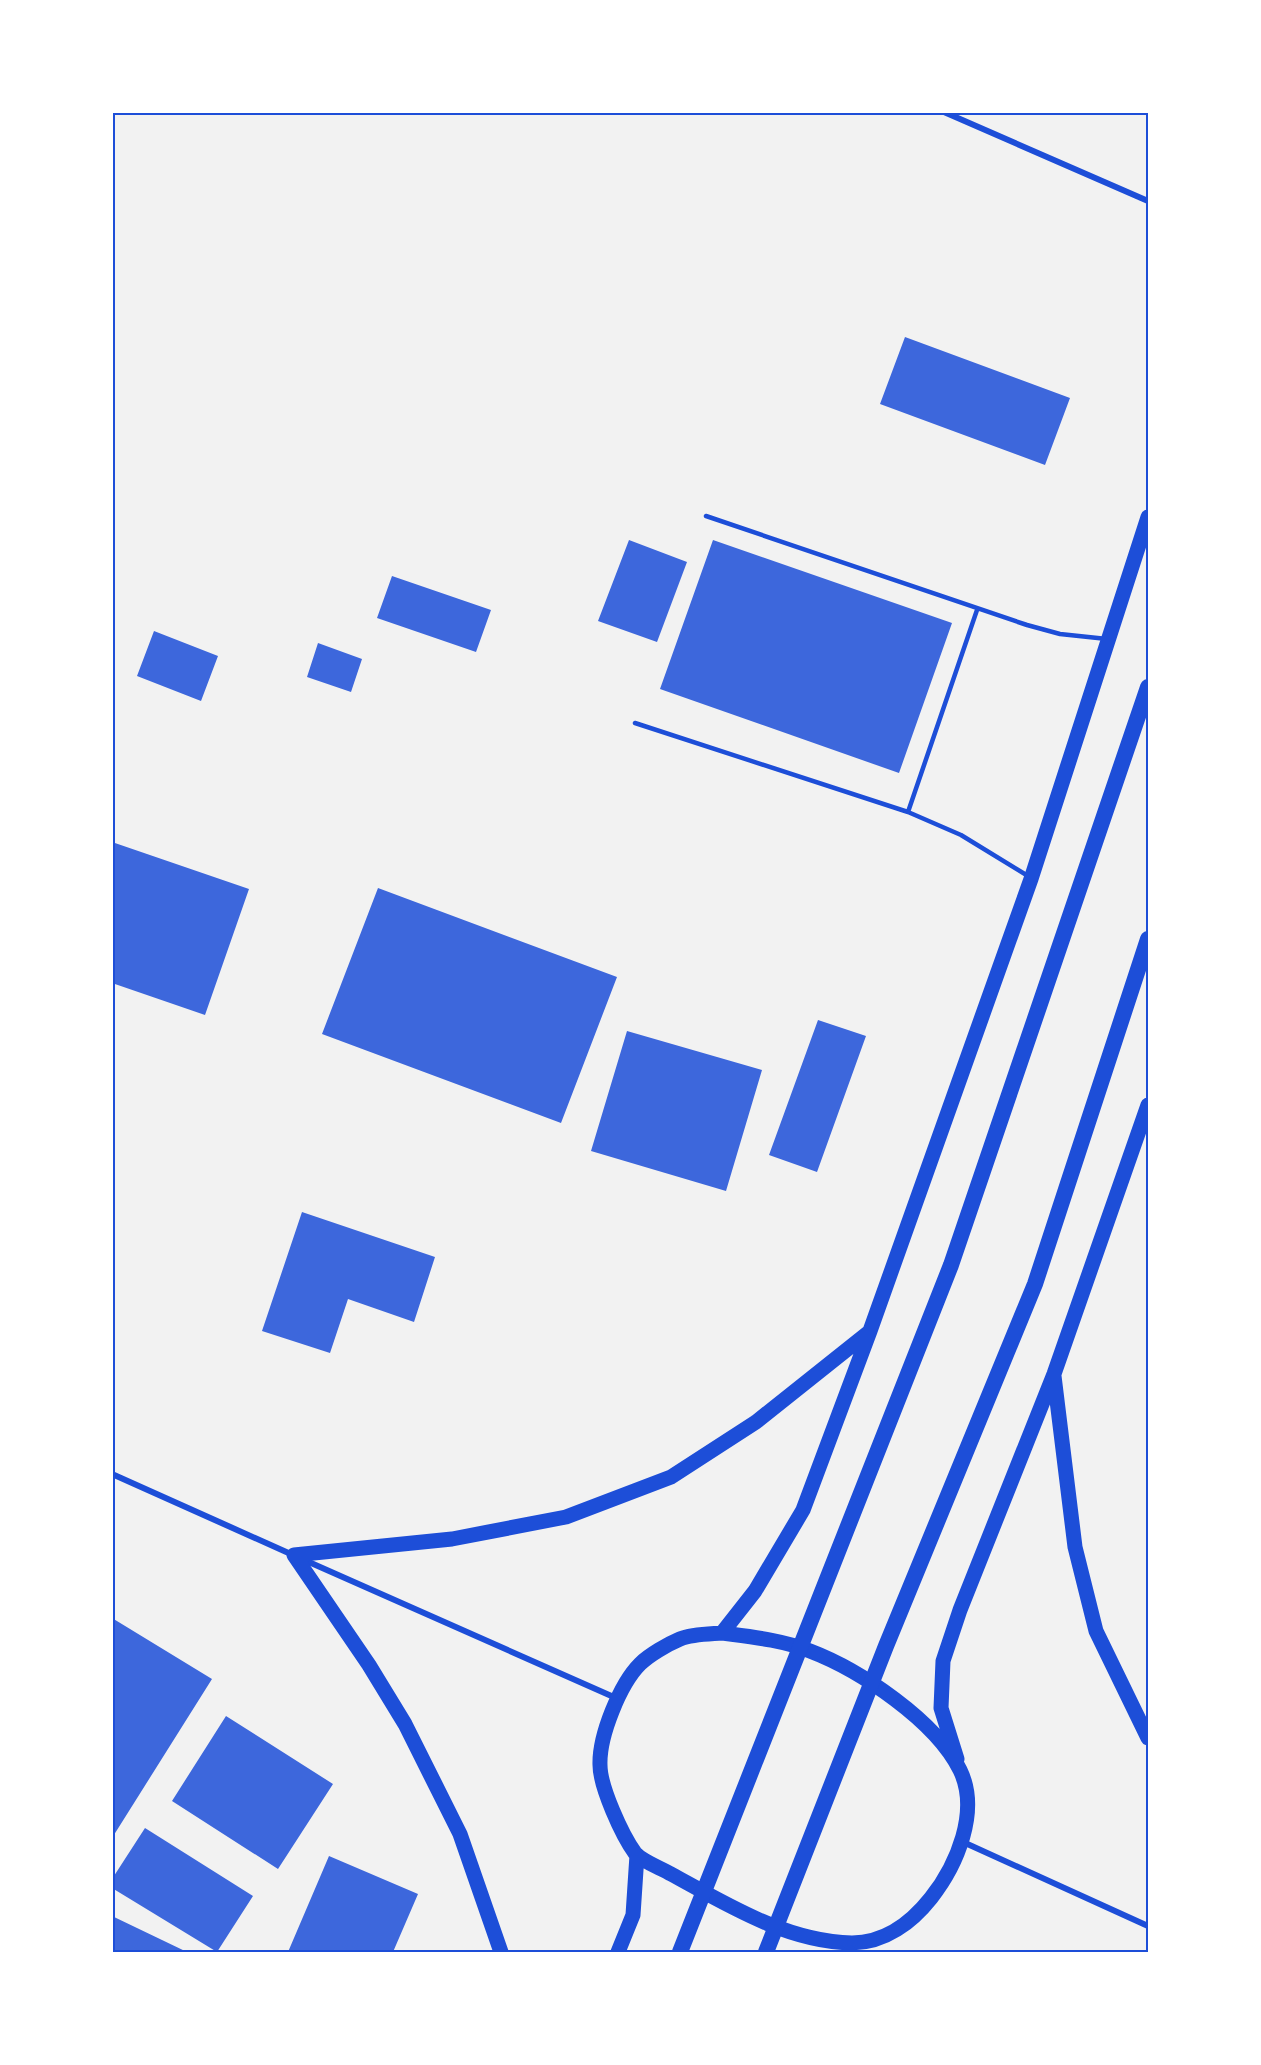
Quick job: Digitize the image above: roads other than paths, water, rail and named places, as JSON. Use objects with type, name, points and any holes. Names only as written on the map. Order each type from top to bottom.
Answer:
[{"type":"highway","points":[[680,1953],[951,1265],[1149,687]]},
{"type":"highway","points":[[766,1953],[886,1646],[1035,1284],[1149,939]]},
{"type":"main road","points":[[722,1633],[755,1591],[803,1510],[870,1331],[1031,879],[1149,517]]},
{"type":"main road","points":[[869,1953],[890,1934],[918,1915],[941,1885],[963,1842],[968,1805],[941,1708],[943,1661],[960,1610],[1054,1374],[1149,1105]]},
{"type":"main road","points":[[501,1953],[460,1834],[405,1724],[369,1665],[294,1555],[452,1539],[566,1517],[671,1477],[756,1422],[870,1331]]},
{"type":"main road","points":[[1054,1374],[1076,1547],[1096,1631],[1149,1738]]},
{"type":"main road","points":[[890,1934],[862,1943],[836,1942],[794,1932],[740,1912],[637,1855],[616,1820],[600,1767],[603,1740],[617,1698],[640,1663],[682,1638],[722,1633],[768,1639],[810,1651],[904,1703],[934,1736],[960,1771]]},
{"type":"main road","points":[[618,1953],[633,1916],[637,1855]]},
{"type":"street","points":[[944,112],[1149,201]]},
{"type":"street","points":[[112,1474],[617,1698]]},
{"type":"street","points":[[963,1842],[1149,1926]]},
{"type":"lane","points":[[706,516],[977,610],[1060,634],[1108,640]]},
{"type":"lane","points":[[908,812],[977,610]]},
{"type":"lane","points":[[635,723],[908,812],[961,835],[1031,879]]}]
